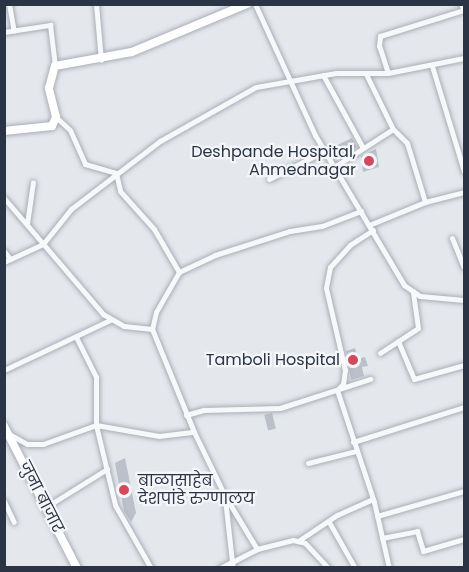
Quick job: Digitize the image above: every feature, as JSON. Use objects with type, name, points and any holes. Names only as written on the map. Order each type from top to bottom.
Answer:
[{"type":"street","points":[[9,4],[14,31]]},
{"type":"street","points":[[96,4],[101,60]]},
{"type":"street","points":[[55,66],[101,60],[171,39],[247,4]]},
{"type":"street","points":[[255,4],[288,80],[324,151],[404,285],[420,296],[465,300]]},
{"type":"street","points":[[388,73],[379,46],[380,36],[464,7]]},
{"type":"street","points":[[4,32],[50,25],[55,66],[49,88],[56,117],[70,130],[85,164],[116,173]]},
{"type":"street","points":[[4,251],[7,260],[43,244],[71,209],[116,173],[160,141],[255,87],[323,75],[388,73],[465,58]]},
{"type":"street","points":[[432,66],[465,171]]},
{"type":"street","points":[[366,74],[393,129],[407,143],[425,202]]},
{"type":"street","points":[[323,75],[363,147]]},
{"type":"street","points":[[4,131],[52,126],[56,117]]},
{"type":"street","points":[[334,167],[393,129]]},
{"type":"street","points":[[269,179],[324,151]]},
{"type":"street","points":[[116,173],[120,191],[154,229],[179,272]]},
{"type":"street","points":[[27,224],[33,182]]},
{"type":"street","points":[[337,390],[343,384],[345,369],[331,322],[328,277],[330,267],[371,227],[425,202],[465,192]]},
{"type":"street","points":[[4,198],[103,314],[124,326],[152,329]]},
{"type":"street","points":[[257,549],[225,496],[186,415],[152,329],[156,312],[179,272],[215,255],[290,231],[322,226],[361,211]]},
{"type":"street","points":[[452,238],[465,267]]},
{"type":"street","points":[[380,353],[417,328],[413,291]]},
{"type":"street","points":[[4,370],[112,319]]},
{"type":"street","points":[[76,337],[96,377],[96,425],[115,505],[151,567]]},
{"type":"street","points":[[398,341],[414,379],[465,365]]},
{"type":"street","points":[[186,415],[204,410],[280,408],[370,379]]},
{"type":"street","points":[[337,390],[373,499],[389,567]]},
{"type":"street","points":[[353,442],[465,407]]},
{"type":"street","points":[[7,430],[27,444],[43,444],[96,425],[159,436],[194,432]]},
{"type":"street","name":"जुना बाजार","points":[[7,430],[77,567]]},
{"type":"street","points":[[308,463],[356,450]]},
{"type":"street","points":[[46,507],[107,469]]},
{"type":"street","points":[[377,516],[465,491]]},
{"type":"street","points":[[225,496],[233,565]]},
{"type":"street","points":[[298,542],[329,522],[373,499]]},
{"type":"street","points":[[4,501],[14,522]]},
{"type":"street","points":[[329,522],[355,567]]},
{"type":"street","points":[[382,538],[417,531],[423,550],[465,540]]},
{"type":"street","points":[[220,567],[233,565],[257,549],[298,542],[305,543],[328,567]]},
{"type":"building","points":[[352,138],[357,147],[341,157],[335,146]]},
{"type":"building","points":[[376,149],[379,167],[363,172],[361,156]]},
{"type":"building","points":[[355,348],[358,359],[365,357],[368,366],[362,367],[364,376],[351,380],[346,351]]},
{"type":"building","points":[[272,413],[276,429],[268,430],[264,415]]},
{"type":"building","points":[[125,458],[136,513],[131,522],[124,511],[115,463]]},
{"type":"place","name":"Deshpande Hospital, Ahmednagar","points":[[369,161]]},
{"type":"place","name":"Tamboli Hospital","points":[[353,360]]},
{"type":"place","name":"बाळासाहेब देशपांडे रुग्णालय","points":[[124,490]]}]
